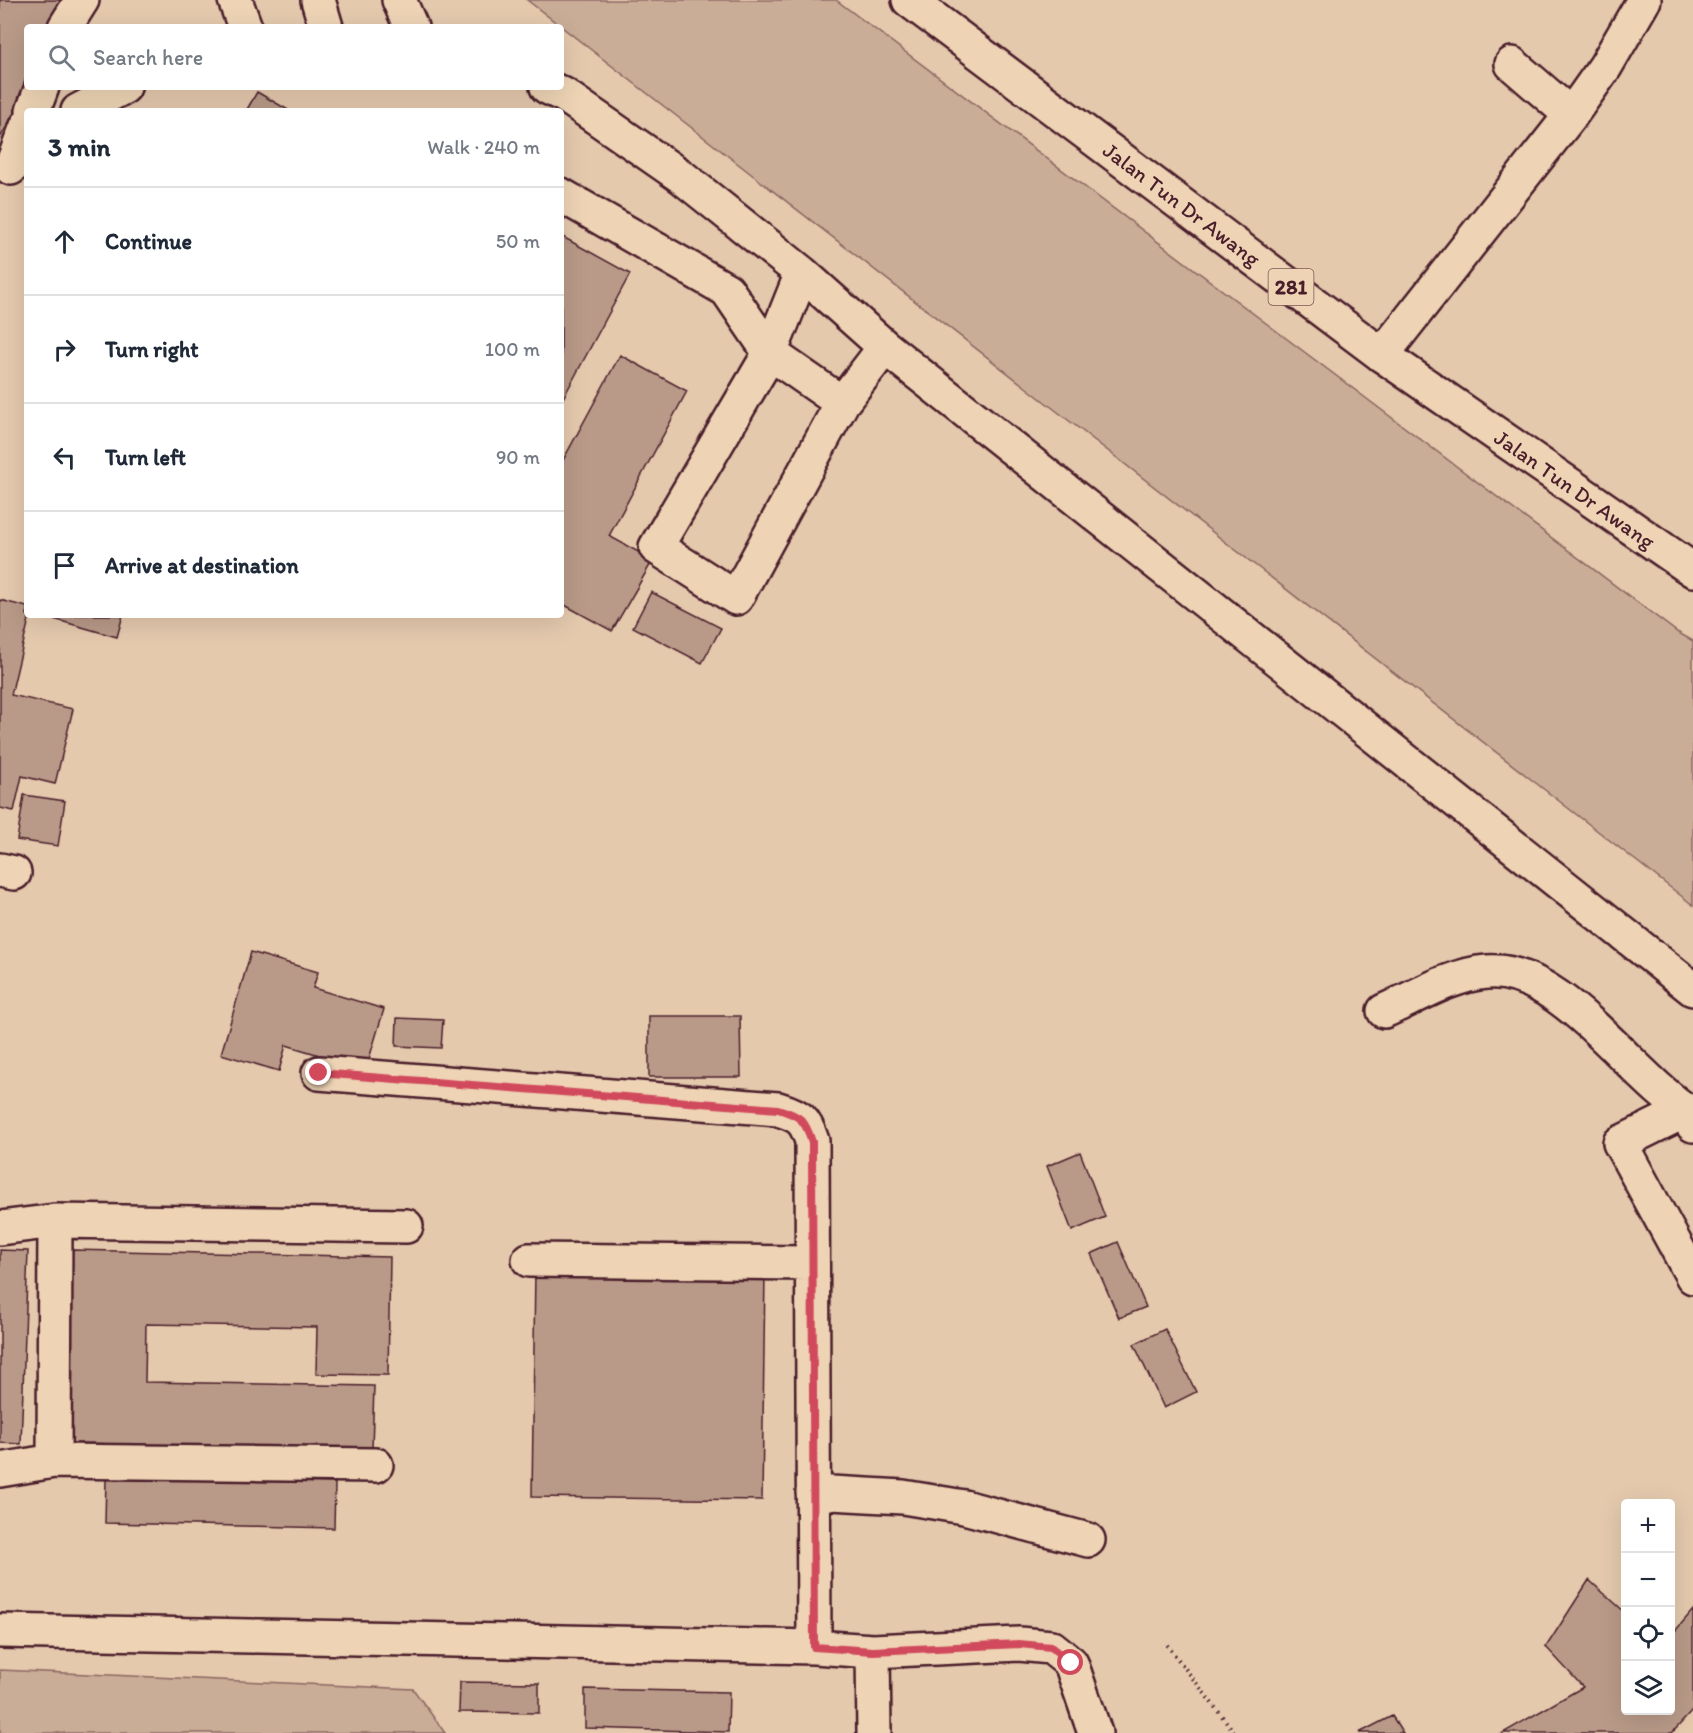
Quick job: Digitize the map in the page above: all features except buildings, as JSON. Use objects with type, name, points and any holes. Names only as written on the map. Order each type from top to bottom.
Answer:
[{"type":"street","points":[[67,24],[82,0]]},
{"type":"street","points":[[236,0],[244,24]]},
{"type":"street","points":[[318,0],[325,24]]},
{"type":"street","points":[[399,0],[410,24]]},
{"type":"street","name":"Jalan Tun Dr Awang","points":[[909,0],[1382,355],[1693,570]]},
{"type":"street","points":[[1382,355],[1571,115],[1605,68],[1644,0]]},
{"type":"street","points":[[1512,64],[1571,115]]},
{"type":"street","points":[[34,108],[41,90]]},
{"type":"street","points":[[84,108],[118,90]]},
{"type":"street","points":[[553,90],[564,95],[682,177],[802,273],[885,346],[1693,989]]},
{"type":"street","points":[[13,169],[24,135]]},
{"type":"street","points":[[564,197],[727,290],[770,353],[842,403]]},
{"type":"street","points":[[802,273],[770,353],[656,547],[736,598],[842,403],[885,346]]},
{"type":"street","points":[[1384,1011],[1466,976],[1488,972],[1519,975],[1554,993],[1690,1117],[1620,1143],[1693,1277]]},
{"type":"street","points":[[319,1073],[778,1109],[794,1114],[806,1123],[812,1142],[814,1647]]},
{"type":"street","points":[[0,1228],[55,1221],[406,1226]]},
{"type":"street","points":[[54,1461],[55,1221]]},
{"type":"street","points":[[529,1260],[812,1263]]},
{"type":"street","points":[[0,1470],[54,1461],[376,1465]]},
{"type":"street","points":[[813,1492],[903,1497],[954,1505],[1088,1540]]},
{"type":"street","points":[[0,1631],[814,1647],[873,1651],[1019,1644],[1051,1647],[1071,1663],[1095,1733]]},
{"type":"street","points":[[873,1651],[874,1733]]},
{"type":"path","points":[[1167,1645],[1235,1733]]},
{"type":"shaded area","points":[[527,0],[836,0],[1677,632],[1693,641],[1693,905],[564,29],[564,24],[558,24]]},
{"type":"shaded area","points":[[0,1670],[413,1689],[445,1733],[0,1733]]},
{"type":"route","points":[[319,1073],[778,1109],[794,1114],[806,1123],[812,1142],[814,1647],[873,1651],[1019,1644],[1051,1647],[1071,1663]]}]
